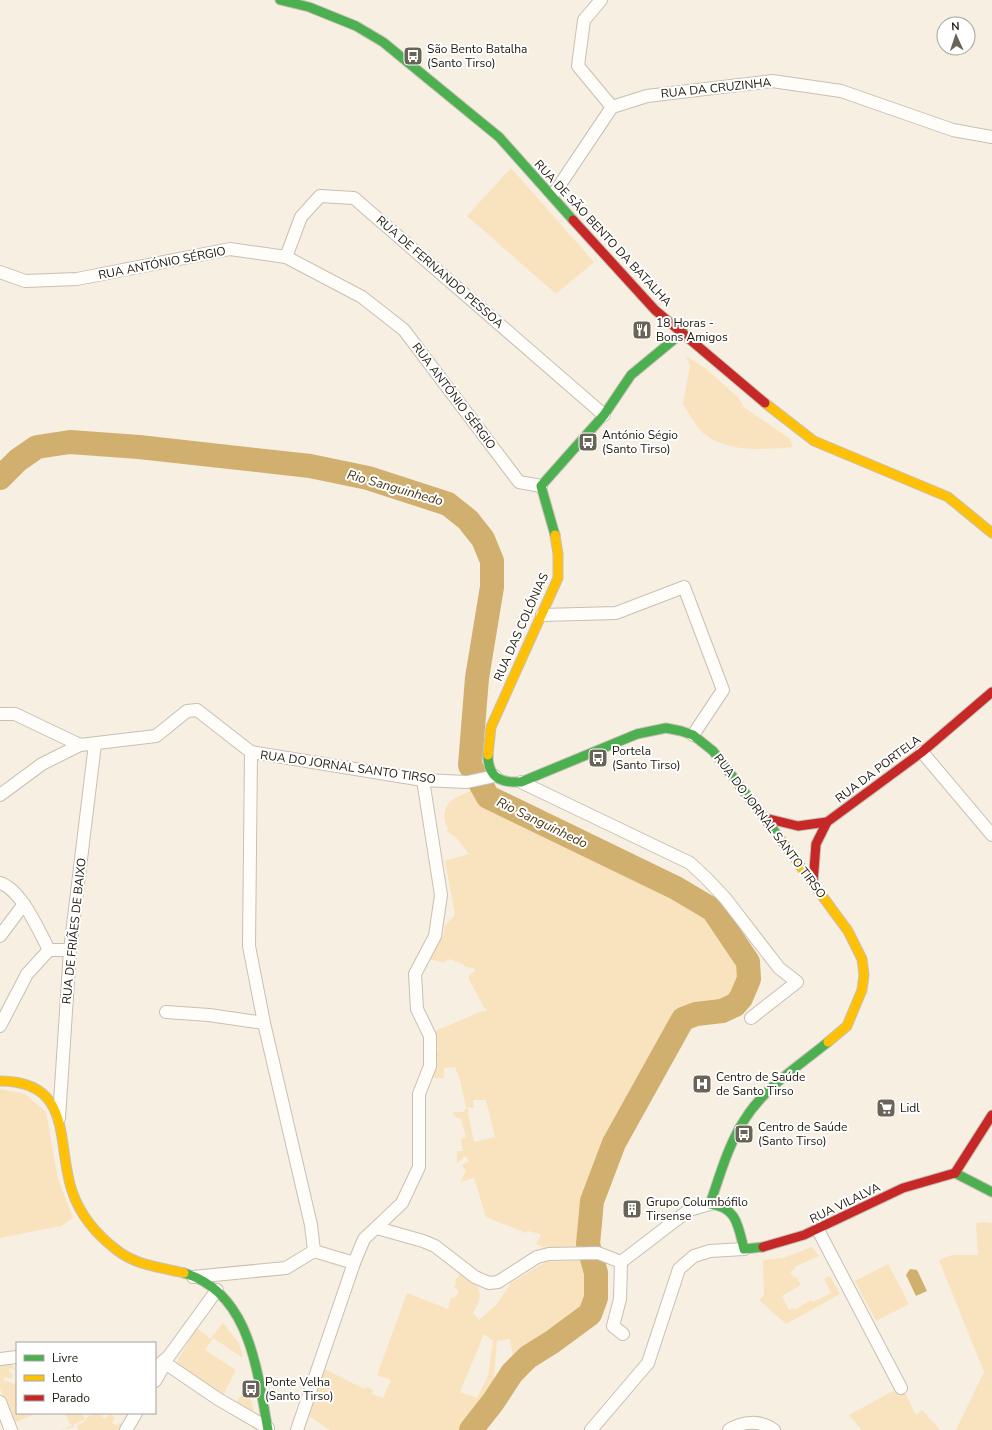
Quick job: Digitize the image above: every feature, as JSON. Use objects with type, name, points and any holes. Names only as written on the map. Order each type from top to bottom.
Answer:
[{"type":"street","name":"RUA DE SÃO BENTO DA BATALHA","points":[[280,0],[309,7],[356,26],[383,42],[499,137],[553,195],[655,310],[683,332],[758,398],[814,441],[948,497],[992,532]]},
{"type":"street","points":[[553,195],[612,107],[578,66],[584,20],[600,0]]},
{"type":"street","name":"RUA DA CRUZINHA","points":[[612,107],[647,96],[772,81],[841,91],[953,130],[992,137]]},
{"type":"street","name":"RUA DE FERNANDO PESSOA","points":[[286,257],[301,217],[320,196],[354,198],[604,415]]},
{"type":"street","name":"RUA ANTÓNIO SÉRGIO","points":[[0,272],[25,281],[77,279],[230,249],[286,257],[362,297],[404,330],[519,482],[540,486]]},
{"type":"street","points":[[540,486],[604,415],[631,375],[683,332]]},
{"type":"street","name":"RUA DAS COLÓNIAS","points":[[490,776],[487,762],[491,727],[558,578],[560,559],[558,543],[540,486]]},
{"type":"street","points":[[542,615],[616,613],[684,587],[723,690],[693,735]]},
{"type":"street","name":"RUA DA PORTELA","points":[[765,818],[798,826],[827,822],[922,752],[992,692]]},
{"type":"street","name":"RUA DO JORNAL SANTO TIRSO","points":[[95,744],[156,736],[187,711],[197,710],[251,752],[423,780],[467,782],[490,776],[505,782],[521,782],[637,734],[666,728],[693,735],[713,751],[813,883],[855,945],[862,959],[864,975],[862,990],[847,1026],[765,1094],[745,1118],[730,1147],[710,1204]]},
{"type":"street","points":[[0,714],[15,714],[80,745]]},
{"type":"street","points":[[0,795],[42,764],[80,745],[95,744]]},
{"type":"street","name":"RUA DE FRIÃES DE BAIXO","points":[[59,1118],[70,950],[95,744]]},
{"type":"street","points":[[251,752],[249,946],[264,1023],[311,1225],[314,1252]]},
{"type":"street","points":[[922,752],[992,835]]},
{"type":"street","points":[[297,1430],[354,1263],[364,1239],[402,1203],[419,1167],[419,1094],[430,1066],[430,1036],[417,1008],[415,974],[435,936],[442,895],[423,780]]},
{"type":"street","points":[[521,782],[690,863],[706,878],[779,968],[797,982],[751,1018]]},
{"type":"street","points":[[813,883],[816,844],[820,832],[827,822]]},
{"type":"street","points":[[0,883],[7,885],[24,904],[49,950]]},
{"type":"street","points":[[0,936],[24,904]]},
{"type":"street","points":[[0,1026],[27,974],[49,950],[70,950]]},
{"type":"street","points":[[166,1012],[210,1015],[264,1023]]},
{"type":"street","points":[[0,1081],[26,1084],[46,1096],[59,1118],[71,1187],[79,1207],[92,1225],[112,1246],[137,1262],[194,1276],[217,1290],[233,1308],[245,1329],[268,1429]]},
{"type":"street","points":[[992,1115],[955,1173],[992,1192]]},
{"type":"street","name":"RUA VILALVA","points":[[744,1249],[761,1248],[788,1242],[818,1230],[897,1191],[928,1180],[955,1173]]},
{"type":"street","points":[[591,1430],[648,1363],[679,1269],[694,1256],[710,1251],[744,1249],[737,1221],[729,1209],[719,1204],[710,1204],[689,1210],[621,1262]]},
{"type":"street","points":[[377,1228],[423,1241],[435,1246],[475,1277],[489,1283],[498,1282],[538,1257],[549,1254],[592,1254],[621,1262]]},
{"type":"street","points":[[818,1230],[900,1388]]},
{"type":"street","points":[[194,1276],[286,1268],[314,1252],[354,1263]]},
{"type":"street","points":[[621,1262],[620,1299],[613,1326],[623,1334]]},
{"type":"street","points":[[156,1379],[163,1362],[217,1290]]},
{"type":"street","points":[[0,1359],[16,1356]]},
{"type":"street","points":[[163,1362],[218,1399],[268,1429]]},
{"type":"street","points":[[0,1402],[11,1430]]},
{"type":"street","points":[[126,1430],[135,1414]]},
{"type":"street","points":[[729,1430],[747,1422],[768,1425],[774,1430]]},
{"type":"shaded area","points":[[511,168],[594,262],[556,294],[467,216]]},
{"type":"shaded area","points":[[686,356],[705,368],[738,397],[744,407],[790,439],[793,447],[758,449],[734,447],[722,444],[702,432],[683,404],[690,366]]},
{"type":"shaded area","points":[[479,788],[488,801],[673,891],[711,913],[742,958],[746,975],[741,993],[735,1002],[722,1008],[696,1011],[681,1015],[611,1142],[589,1200],[586,1249],[547,1249],[536,1244],[540,1234],[528,1231],[526,1233],[486,1217],[474,1178],[460,1182],[466,1171],[462,1165],[469,1161],[465,1156],[457,1164],[457,1151],[463,1151],[461,1139],[466,1137],[461,1119],[454,1116],[453,1112],[464,1112],[466,1108],[468,1109],[474,1142],[495,1137],[486,1100],[473,1100],[474,1108],[466,1107],[460,1080],[455,1067],[444,1068],[444,1078],[431,1078],[438,1049],[433,1032],[482,1011],[486,1011],[487,1009],[484,1008],[469,979],[469,976],[476,969],[464,966],[463,964],[449,959],[448,961],[445,960],[445,963],[428,959],[443,936],[445,925],[455,915],[445,861],[469,854],[457,839],[447,831],[448,827],[446,826],[444,817],[445,810],[448,804],[459,796]]},
{"type":"shaded area","points":[[0,1089],[25,1094],[46,1112],[58,1179],[73,1218],[61,1226],[0,1238]]},
{"type":"shaded area","points":[[976,1223],[992,1223],[992,1430],[956,1430],[984,1372],[939,1260],[952,1255],[978,1255]]},
{"type":"shaded area","points":[[812,1247],[819,1256],[794,1267],[795,1269],[790,1272],[794,1278],[796,1277],[801,1285],[782,1296],[789,1310],[793,1308],[794,1310],[811,1300],[813,1302],[831,1293],[824,1279],[830,1276],[840,1294],[786,1324],[759,1300],[764,1295],[763,1260],[783,1258]]},
{"type":"shaded area","points":[[590,1260],[593,1288],[592,1302],[586,1313],[578,1321],[529,1353],[512,1368],[506,1375],[492,1399],[467,1430],[330,1430],[309,1416],[325,1369],[364,1389],[366,1387],[373,1390],[372,1394],[383,1398],[391,1380],[377,1375],[407,1293],[448,1309],[451,1298],[454,1298],[458,1294],[458,1290],[454,1287],[457,1282],[455,1281],[460,1274],[472,1282],[479,1290],[479,1299],[473,1313],[479,1320],[496,1305],[511,1283],[545,1262]],"holes":[[[484,1334],[493,1341],[488,1376],[477,1398],[460,1392]],[[510,1339],[514,1363],[493,1390],[497,1341]]]},
{"type":"shaded area","points":[[888,1264],[909,1304],[876,1321],[855,1281]]},
{"type":"shaded area","points":[[910,1269],[917,1270],[927,1291],[916,1296],[906,1275]]},
{"type":"shaded area","points":[[223,1323],[239,1343],[243,1358],[213,1338],[205,1350],[236,1370],[222,1398],[178,1365],[177,1361],[197,1328],[210,1339]]},
{"type":"shaded area","points":[[9,1361],[16,1370],[9,1368],[13,1375],[12,1379],[5,1377],[3,1380],[14,1384],[16,1381],[16,1414],[35,1414],[14,1423],[0,1389],[0,1364]]},
{"type":"shaded area","points":[[244,1389],[248,1389],[255,1415],[235,1405]]},
{"type":"shaded area","points":[[893,1391],[899,1394],[905,1393],[916,1415],[922,1410],[940,1430],[862,1430],[849,1415]]},
{"type":"shaded area","points":[[65,1414],[81,1414],[85,1419],[73,1425],[70,1424]]},
{"type":"shaded area","points":[[92,1414],[100,1414],[104,1419],[111,1414],[115,1418],[112,1423],[117,1425],[120,1423],[128,1425],[124,1430],[78,1430],[77,1426],[86,1420],[85,1419]]},
{"type":"shaded area","points":[[73,1425],[74,1427],[61,1430]]},
{"type":"waterway","name":"Rio Sanguinhedo","points":[[0,478],[18,460],[37,447],[70,442],[139,447],[310,466],[368,478],[448,504],[468,520],[483,539],[492,561],[492,587],[477,678],[470,765],[488,797],[676,888],[713,910],[748,962],[749,979],[741,998],[735,1005],[722,1011],[696,1014],[683,1019],[614,1143],[592,1201],[588,1244],[596,1273],[596,1298],[590,1314],[552,1342],[528,1357],[512,1373],[493,1402],[471,1430]]},
{"type":"traffic: fast","points":[[280,0],[309,7],[356,26],[383,42],[499,137],[573,220]]},
{"type":"traffic: fast","points":[[555,535],[541,486],[604,415],[631,375],[683,332]]},
{"type":"traffic: fast","points":[[488,755],[490,769],[497,778],[507,781],[521,782],[637,734],[666,728],[681,731],[693,735],[713,751],[779,837]]},
{"type":"traffic: fast","points":[[763,1247],[744,1249],[738,1225],[731,1213],[726,1209],[710,1204],[734,1139],[753,1108],[772,1087],[828,1042]]},
{"type":"traffic: fast","points":[[955,1173],[992,1192]]},
{"type":"traffic: fast","points":[[184,1273],[206,1283],[224,1298],[237,1316],[247,1337],[254,1360],[268,1430]]},
{"type":"traffic: slow","points":[[765,403],[814,441],[948,497],[992,533]]},
{"type":"traffic: slow","points":[[488,755],[491,727],[558,578],[558,554],[555,535]]},
{"type":"traffic: slow","points":[[779,837],[848,931],[862,959],[864,975],[862,990],[847,1026],[828,1042]]},
{"type":"traffic: slow","points":[[0,1081],[24,1084],[40,1092],[51,1103],[58,1118],[67,1173],[75,1200],[85,1217],[97,1232],[118,1251],[134,1260],[184,1273]]},
{"type":"traffic: jam","points":[[573,220],[655,310],[765,403]]},
{"type":"traffic: jam","points":[[765,818],[798,826],[827,822],[922,752],[992,692]]},
{"type":"traffic: jam","points":[[813,883],[816,844],[827,822]]},
{"type":"traffic: jam","points":[[955,1173],[992,1115]]},
{"type":"traffic: jam","points":[[763,1247],[804,1235],[903,1188],[955,1173]]},
{"type":"place","name":"São Bento Batalha (Santo Tirso)","points":[[413,56]]},
{"type":"place","name":"18 Horas - Bons Amigos","points":[[642,330]]},
{"type":"place","name":"António Ségio (Santo Tirso)","points":[[588,442]]},
{"type":"place","name":"Portela (Santo Tirso)","points":[[598,758]]},
{"type":"place","name":"Centro de Saúde de Santo Tirso","points":[[702,1084]]},
{"type":"place","name":"Lidl","points":[[886,1108]]},
{"type":"place","name":"Centro de Saúde (Santo Tirso)","points":[[744,1134]]},
{"type":"place","name":"Grupo Columbófilo Tirsense","points":[[632,1209]]},
{"type":"place","name":"Ponte Velha (Santo Tirso)","points":[[251,1389]]}]
